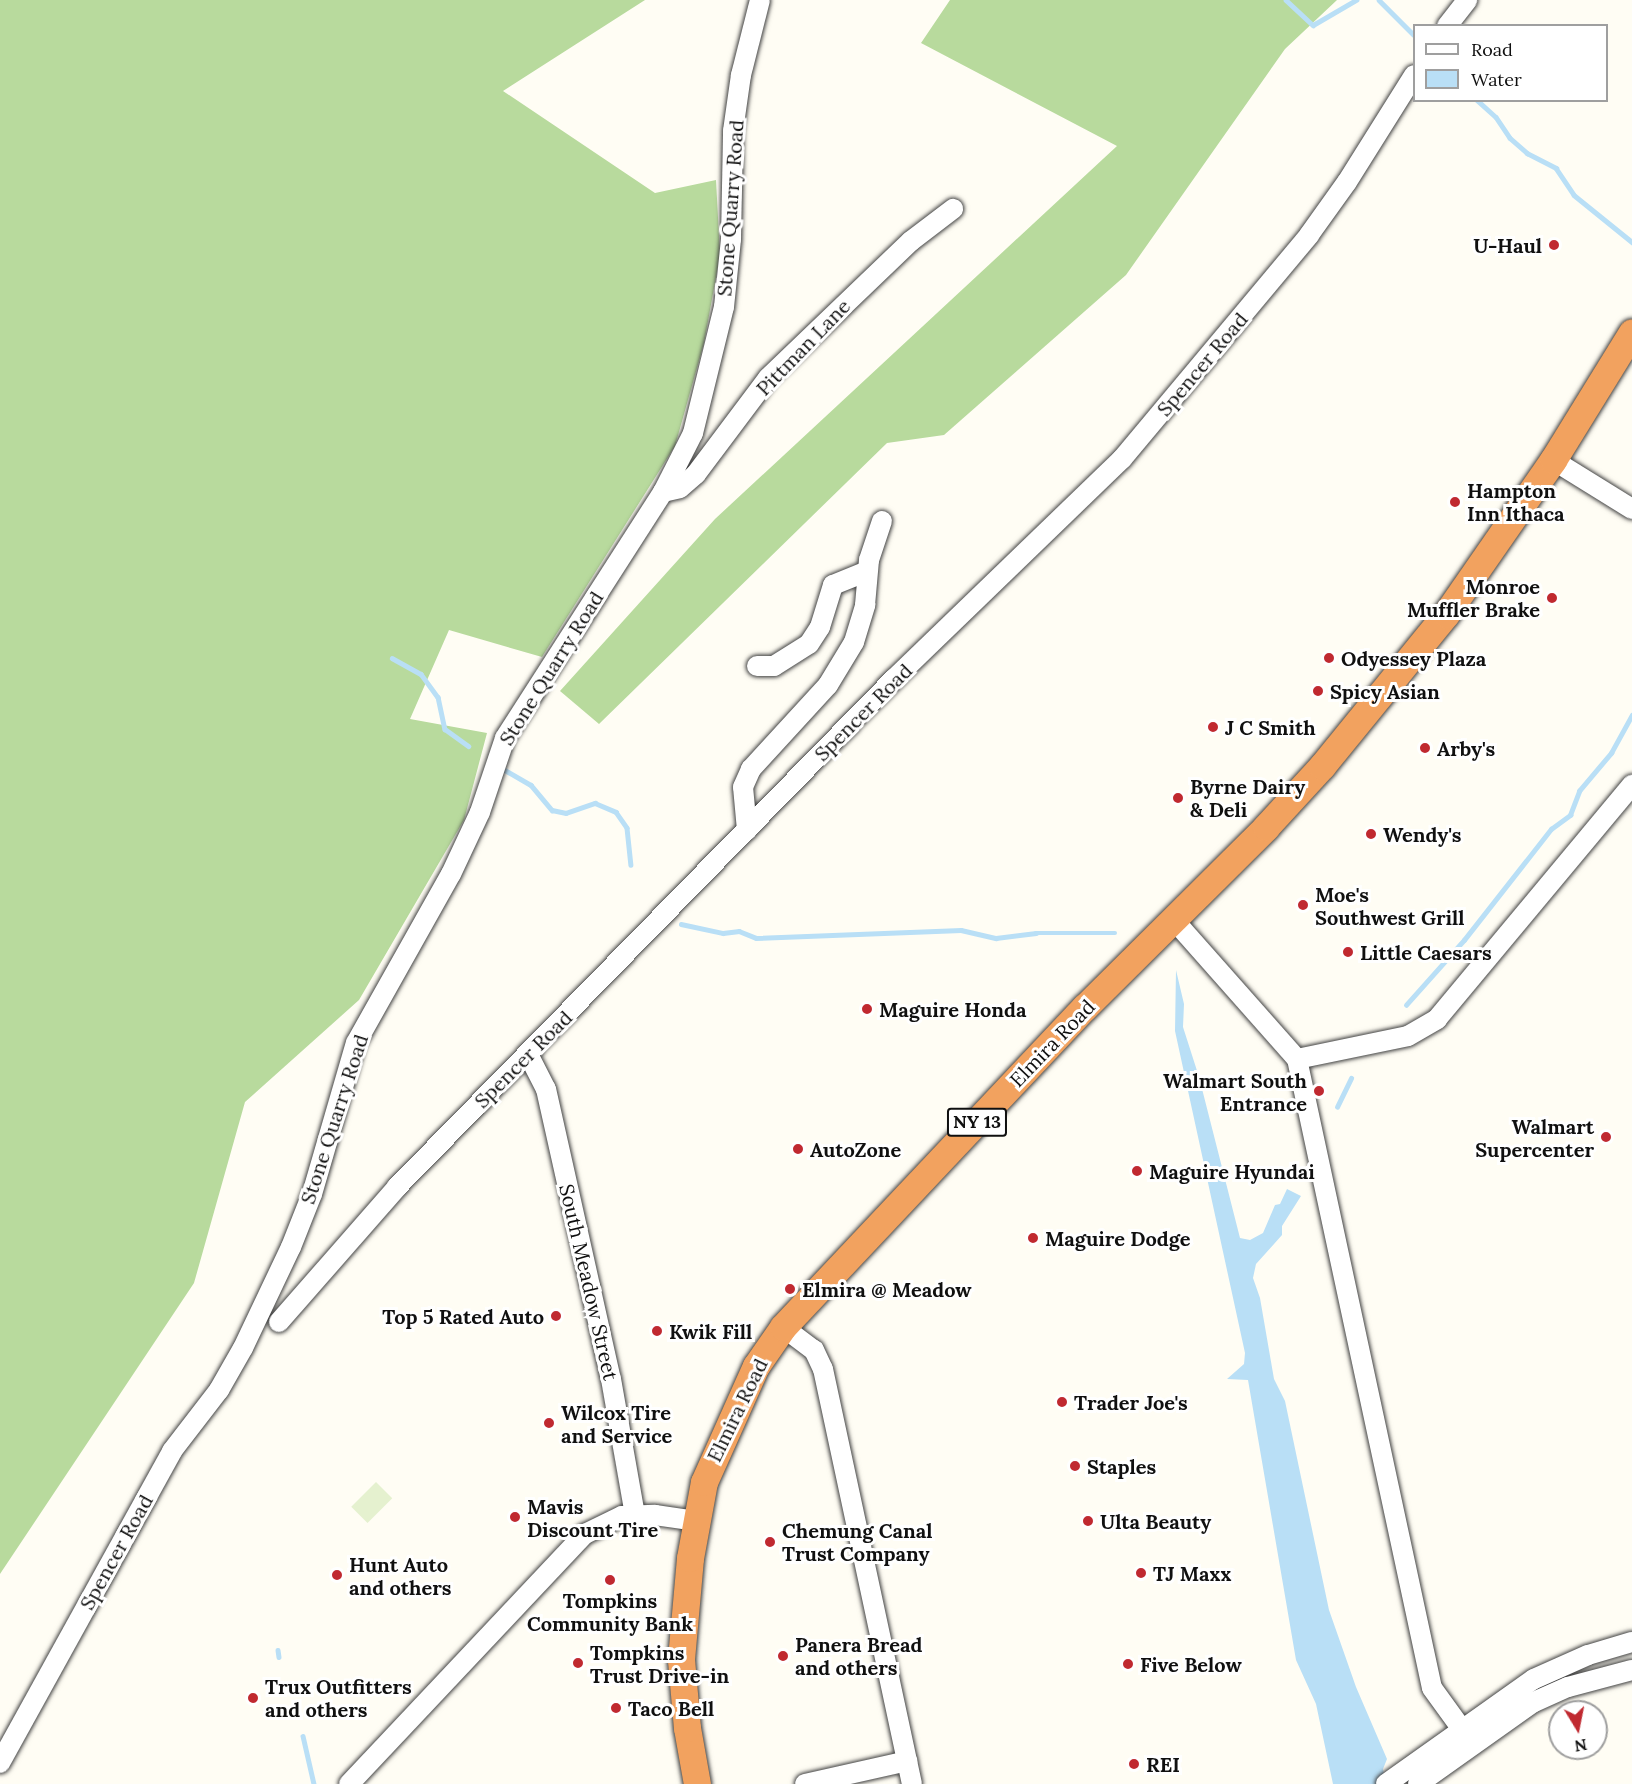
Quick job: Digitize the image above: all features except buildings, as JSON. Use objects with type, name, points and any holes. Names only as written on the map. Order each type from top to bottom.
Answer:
[{"type":"highway","name":"Elmira Road","points":[[696,1521],[704,1482],[725,1427],[756,1366],[783,1327],[1085,1007],[1282,811],[1404,668],[1553,460],[1632,333]]},
{"type":"highway","name":"NY 13","points":[[696,1521],[681,1659],[687,1728],[697,1784]]},
{"type":"street","name":"Stone Quarry Road","points":[[243,1348],[308,1204],[348,1064],[368,1016],[414,943],[451,874],[480,812],[505,738],[663,492],[693,433],[724,307],[731,239],[733,131],[741,75],[760,0]]},
{"type":"street","points":[[1449,24],[1467,0]]},
{"type":"street","name":"Spencer Road","points":[[279,1322],[397,1187],[894,680],[1122,459],[1309,235],[1347,182],[1413,77]]},
{"type":"street","name":"Pittman Lane","points":[[663,492],[680,488],[696,474],[768,378],[911,241],[953,209]]},
{"type":"street","points":[[1553,460],[1632,509]]},
{"type":"street","points":[[747,830],[744,787],[751,769],[844,664],[865,605],[868,572],[882,521]]},
{"type":"street","points":[[757,666],[774,666],[809,644],[820,627],[833,585],[868,572]]},
{"type":"street","points":[[1297,1059],[1408,1036],[1437,1019],[1632,785]]},
{"type":"street","points":[[1174,920],[1297,1059],[1432,1688],[1466,1736]]},
{"type":"street","name":"South Meadow Street","points":[[528,1053],[546,1089],[611,1379],[635,1515]]},
{"type":"street","points":[[783,1327],[814,1350],[823,1369],[912,1784]]},
{"type":"street","name":"Spencer Road","points":[[3,1753],[172,1451],[219,1390],[243,1348]]},
{"type":"street","points":[[349,1784],[585,1534],[608,1521],[635,1515],[696,1521]]},
{"type":"street","points":[[1418,1784],[1466,1736],[1553,1669],[1632,1642]]},
{"type":"street","points":[[1393,1779],[1466,1736],[1552,1694],[1632,1670]]},
{"type":"street","points":[[805,1784],[907,1761]]},
{"type":"green space","points":[[0,0],[645,0],[503,91],[655,193],[716,180],[720,255],[704,343],[675,446],[542,657],[449,630],[410,719],[487,733],[464,820],[359,1000],[245,1102],[194,1283],[0,1574]]},
{"type":"green space","points":[[950,0],[1337,0],[1285,49],[1126,275],[944,435],[887,443],[599,724],[560,691],[715,519],[1117,146],[921,43]]},
{"type":"green space","points":[[376,1482],[392,1498],[368,1523],[351,1507]]},
{"type":"water","points":[[1176,970],[1184,1004],[1183,1027],[1199,1077],[1240,1238],[1250,1240],[1263,1233],[1275,1205],[1280,1204],[1287,1189],[1301,1196],[1282,1226],[1282,1235],[1256,1264],[1253,1278],[1260,1298],[1274,1379],[1285,1401],[1329,1610],[1356,1687],[1387,1759],[1383,1769],[1386,1784],[1333,1784],[1316,1704],[1296,1660],[1248,1380],[1227,1379],[1244,1364],[1245,1353],[1175,1031]]},
{"type":"waterway","points":[[1286,0],[1313,25],[1356,0]]},
{"type":"waterway","points":[[1379,0],[1413,34]]},
{"type":"waterway","points":[[1479,102],[1496,117],[1510,138],[1527,153],[1556,168],[1574,195],[1632,242]]},
{"type":"waterway","points":[[392,658],[421,674],[438,697],[445,729],[468,746]]},
{"type":"waterway","points":[[1406,1005],[1464,940],[1551,829],[1570,815],[1579,791],[1611,753],[1632,715]]},
{"type":"waterway","points":[[505,770],[531,785],[552,810],[566,813],[595,803],[616,812],[627,828],[631,865]]},
{"type":"waterway","points":[[681,924],[723,933],[739,931],[756,938],[961,930],[996,938],[1036,933],[1115,933]]},
{"type":"waterway","points":[[1337,1107],[1351,1078]]},
{"type":"waterway","points":[[278,1650],[279,1657]]},
{"type":"waterway","points":[[303,1736],[314,1784]]},
{"type":"place","name":"U-Haul","points":[[1554,245]]},
{"type":"place","name":"Hampton Inn Ithaca","points":[[1455,502]]},
{"type":"place","name":"Monroe Muffler Brake","points":[[1552,598]]},
{"type":"place","name":"Odyessey Plaza","points":[[1329,658]]},
{"type":"place","name":"Spicy Asian","points":[[1318,691]]},
{"type":"place","name":"J C Smith","points":[[1213,727]]},
{"type":"place","name":"Arby's","points":[[1425,748]]},
{"type":"place","name":"Byrne Dairy & Deli","points":[[1178,798]]},
{"type":"place","name":"Wendy's","points":[[1371,834]]},
{"type":"place","name":"Moe's Southwest Grill","points":[[1303,905]]},
{"type":"place","name":"Little Caesars","points":[[1348,952]]},
{"type":"place","name":"Maguire Honda","points":[[867,1009]]},
{"type":"place","name":"Walmart South Entrance","points":[[1319,1091]]},
{"type":"place","name":"Walmart Supercenter","points":[[1606,1137]]},
{"type":"place","name":"AutoZone","points":[[798,1149]]},
{"type":"place","name":"Maguire Hyundai","points":[[1137,1171]]},
{"type":"place","name":"Maguire Dodge","points":[[1033,1238]]},
{"type":"place","name":"Elmira @ Meadow","points":[[790,1289]]},
{"type":"place","name":"Top 5 Rated Auto","points":[[556,1316]]},
{"type":"place","name":"Kwik Fill","points":[[657,1331]]},
{"type":"place","name":"Trader Joe's","points":[[1062,1402]]},
{"type":"place","name":"Wilcox Tire and Service","points":[[549,1423]]},
{"type":"place","name":"Staples","points":[[1075,1466]]},
{"type":"place","name":"Mavis Discount Tire","points":[[515,1517]]},
{"type":"place","name":"Ulta Beauty","points":[[1088,1521]]},
{"type":"place","name":"Chemung Canal Trust Company","points":[[770,1542]]},
{"type":"place","name":"TJ Maxx","points":[[1141,1573]]},
{"type":"place","name":"Hunt Auto and others","points":[[337,1575]]},
{"type":"place","name":"Tompkins Community Bank","points":[[610,1580]]},
{"type":"place","name":"Panera Bread and others","points":[[783,1656]]},
{"type":"place","name":"Tompkins Trust Drive-in","points":[[578,1663]]},
{"type":"place","name":"Five Below","points":[[1128,1664]]},
{"type":"place","name":"Trux Outfitters and others","points":[[253,1698]]},
{"type":"place","name":"Taco Bell","points":[[616,1708]]},
{"type":"place","name":"REI","points":[[1134,1764]]}]
